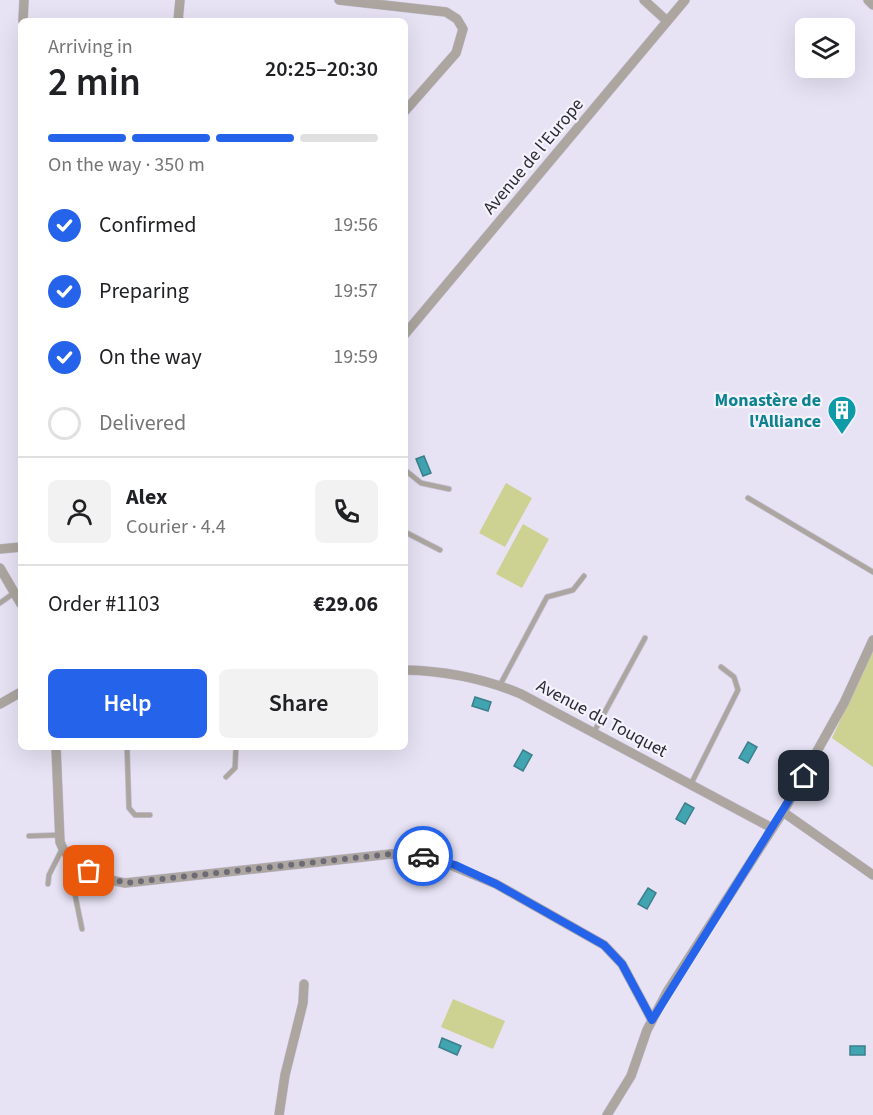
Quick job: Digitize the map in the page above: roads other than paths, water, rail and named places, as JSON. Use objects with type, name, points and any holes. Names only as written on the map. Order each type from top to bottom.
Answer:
[{"type":"street","points":[[23,18],[24,0]]},
{"type":"street","points":[[178,18],[180,0]]},
{"type":"street","points":[[339,0],[446,12],[457,20],[463,29],[456,53],[408,108]]},
{"type":"street","points":[[644,0],[667,21]]},
{"type":"street","name":"Avenue de l'Europe","points":[[408,330],[685,0]]},
{"type":"street","points":[[868,0],[873,5]]},
{"type":"street","points":[[0,549],[18,548]]},
{"type":"street","points":[[0,568],[18,599]]},
{"type":"street","points":[[607,1115],[631,1076],[652,1020],[667,992],[783,812],[844,703],[873,640]]},
{"type":"street","name":"Avenue du Touquet","points":[[408,670],[453,673],[500,685],[594,732],[772,828]]},
{"type":"street","points":[[0,704],[18,694]]},
{"type":"street","points":[[57,750],[59,835],[68,854],[96,875],[125,883],[391,854],[436,859],[496,884],[604,945],[622,964],[652,1020]]},
{"type":"street","points":[[783,812],[873,875]]},
{"type":"street","points":[[279,1115],[285,1075],[303,1003],[304,984]]},
{"type":"lane","points":[[408,472],[421,483],[449,489]]},
{"type":"lane","points":[[748,498],[873,572]]},
{"type":"lane","points":[[408,534],[440,550]]},
{"type":"lane","points":[[500,685],[547,597],[573,590],[584,576]]},
{"type":"lane","points":[[0,603],[14,593]]},
{"type":"lane","points":[[594,732],[645,638]]},
{"type":"lane","points":[[691,784],[738,690],[735,677],[722,667]]},
{"type":"lane","points":[[128,750],[129,808],[135,815],[150,815]]},
{"type":"lane","points":[[226,777],[235,768],[236,750]]},
{"type":"lane","points":[[29,836],[59,835]]},
{"type":"lane","points":[[48,884],[49,875],[68,854]]},
{"type":"lane","points":[[68,854],[82,929]]},
{"type":"water","points":[[424,456],[431,473],[423,476],[416,459]]},
{"type":"water","points":[[475,697],[491,702],[488,711],[472,706]]},
{"type":"water","points":[[748,742],[757,747],[748,763],[739,758]]},
{"type":"water","points":[[523,750],[532,755],[523,771],[514,766]]},
{"type":"water","points":[[685,803],[694,808],[685,824],[676,819]]},
{"type":"water","points":[[648,888],[656,893],[647,909],[638,904]]},
{"type":"water","points":[[442,1038],[461,1046],[457,1055],[439,1047]]},
{"type":"water","points":[[850,1046],[865,1046],[865,1055],[850,1055]]},
{"type":"place","name":"Monastère de l'Alliance","points":[[842,436]]}]
